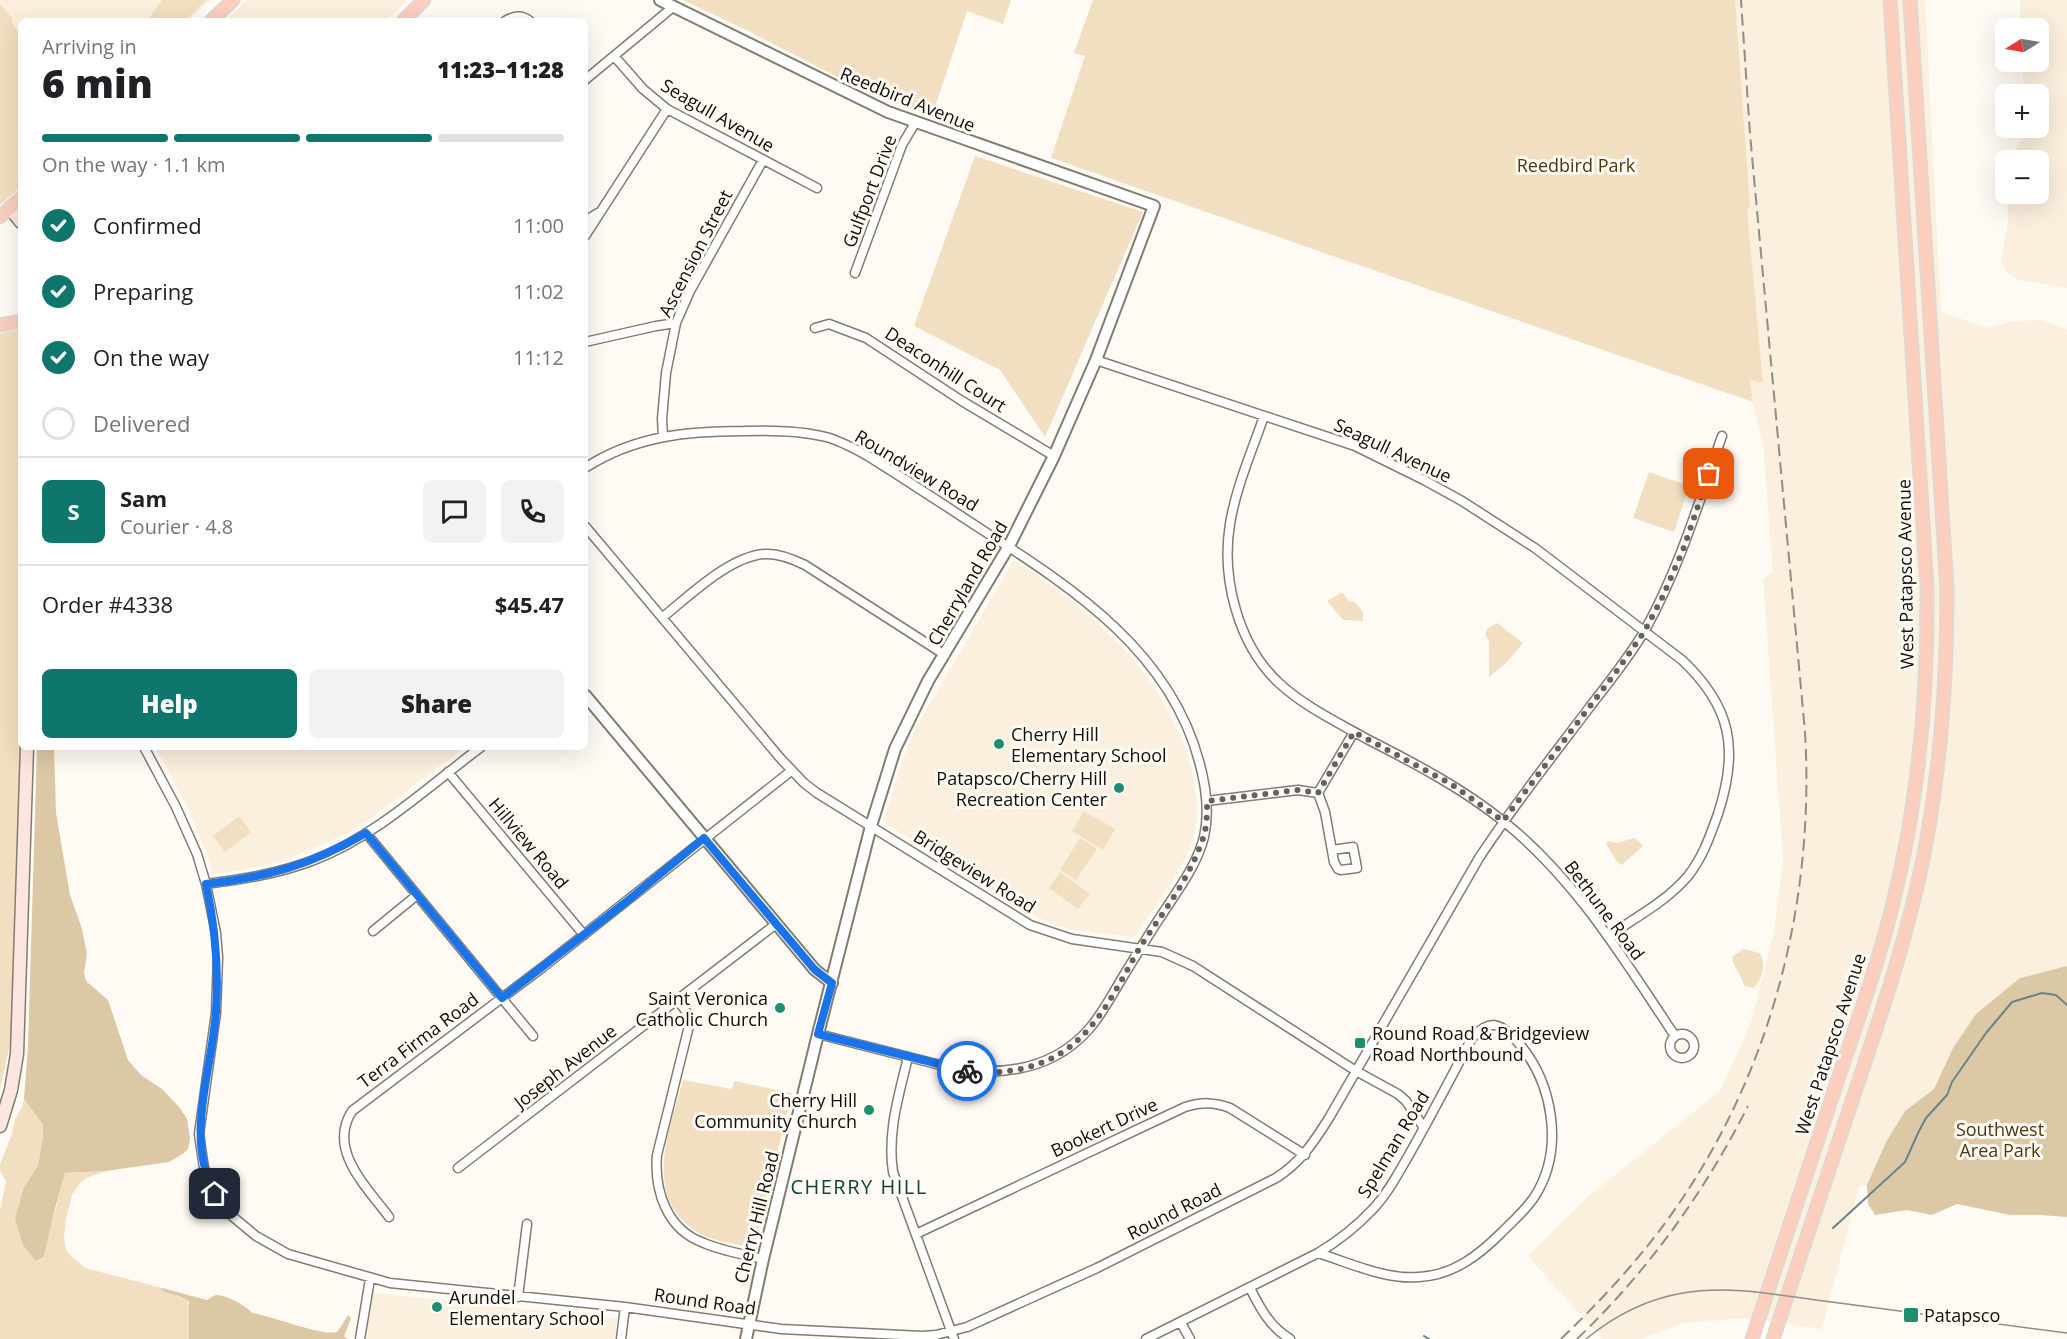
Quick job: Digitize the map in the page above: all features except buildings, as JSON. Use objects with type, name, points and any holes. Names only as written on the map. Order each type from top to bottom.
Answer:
[{"type":"main road","points":[[214,18],[233,0]]},
{"type":"main road","points":[[406,18],[424,0]]},
{"type":"main road","name":"West Patapsco Avenue","points":[[1752,1339],[1876,965],[1893,903],[1916,784],[1927,643],[1927,588],[1890,0]]},
{"type":"main road","name":"West Patapsco Avenue","points":[[1773,1339],[1890,988],[1912,906],[1934,797],[1945,695],[1947,589],[1910,0]]},
{"type":"main road","points":[[0,217],[18,201]]},
{"type":"main road","points":[[10,208],[18,218]]},
{"type":"main road","points":[[0,325],[18,322]]},
{"type":"main road","points":[[0,1126],[17,1054],[27,750]]},
{"type":"street","name":"Reedbird Avenue","points":[[660,0],[858,99],[915,123],[1154,206]]},
{"type":"street","points":[[588,78],[673,7]]},
{"type":"street","name":"Seagull Avenue","points":[[614,56],[643,89],[667,109],[817,188]]},
{"type":"street","points":[[588,232],[667,109]]},
{"type":"street","name":"Gulfport Drive","points":[[855,273],[902,145],[915,123]]},
{"type":"street","name":"Ascension Street","points":[[663,436],[662,419],[666,373],[675,323],[690,291],[763,160]]},
{"type":"street","name":"Cherryland Road","points":[[832,983],[871,826],[886,774],[906,724],[928,681],[1009,546],[1054,456],[1096,360],[1154,206]]},
{"type":"street","points":[[588,218],[601,212]]},
{"type":"street","points":[[588,341],[675,323]]},
{"type":"street","name":"Deaconhill Court","points":[[814,328],[829,324],[866,338],[962,401],[1054,456]]},
{"type":"street","name":"Seagull Avenue","points":[[1096,360],[1355,446],[1462,501],[1535,548],[1644,632]]},
{"type":"street","name":"Bethune Road","points":[[1264,416],[1230,524],[1228,568],[1236,609],[1252,648],[1278,682],[1311,708],[1451,784],[1503,821],[1562,877],[1608,936],[1675,1036]]},
{"type":"street","name":"Roundview Road","points":[[588,466],[599,458],[626,447],[663,436],[704,431],[778,430],[826,437],[868,456],[1009,546],[1068,586],[1097,609],[1138,650],[1156,672],[1173,699],[1193,741],[1207,801],[1203,839],[1196,856],[1186,878],[1140,948],[1103,1011],[1089,1029],[1062,1052],[1041,1063],[1000,1072],[978,1072],[956,1069],[818,1034]]},
{"type":"street","name":"Round Road","points":[[146,750],[187,830],[206,884],[216,933],[218,986],[199,1134],[200,1151],[204,1168],[215,1194],[223,1206],[256,1236],[288,1254],[390,1283],[625,1307],[815,1332],[906,1336],[953,1335],[1150,1242],[1276,1178],[1305,1155],[1315,1142],[1460,888],[1503,821],[1644,632],[1683,550],[1722,436]]},
{"type":"street","name":"Bridgeview Road","points":[[588,530],[791,771],[817,793],[1030,925],[1071,939],[1162,952],[1193,966],[1356,1071],[1398,1094],[1424,1128]]},
{"type":"street","points":[[663,617],[723,571],[748,558],[765,554],[793,559],[805,565],[945,655]]},
{"type":"street","points":[[1608,936],[1672,891],[1687,877],[1708,842],[1726,789],[1729,771],[1730,752],[1727,732],[1710,691],[1682,660],[1644,632]]},
{"type":"street","points":[[588,699],[815,970],[832,983]]},
{"type":"street","points":[[1318,793],[1354,732]]},
{"type":"street","points":[[206,884],[254,878],[292,868],[333,852],[366,833],[477,750]]},
{"type":"street","name":"Terra Firma Road","points":[[389,1217],[351,1165],[344,1150],[343,1131],[346,1121],[358,1105],[584,935],[791,771]]},
{"type":"street","name":"Hillview Road","points":[[448,772],[584,935]]},
{"type":"street","points":[[1207,801],[1298,790],[1318,793]]},
{"type":"street","points":[[1318,793],[1325,812],[1332,850]]},
{"type":"street","points":[[366,833],[532,1036]]},
{"type":"street","points":[[373,931],[417,895]]},
{"type":"street","name":"Joseph Avenue","points":[[458,1168],[776,924]]},
{"type":"street","name":"Cherry Hill Road","points":[[746,1339],[763,1259],[832,983]]},
{"type":"street","points":[[678,1000],[687,1012],[690,1022],[657,1155],[659,1191],[674,1222],[692,1238],[763,1259]]},
{"type":"street","name":"Spelman Road","points":[[1146,1339],[1182,1323],[1339,1240],[1374,1209],[1391,1185],[1472,1038],[1485,1026],[1498,1026],[1516,1040],[1536,1068],[1543,1084],[1551,1123],[1552,1141],[1550,1160],[1535,1196],[1522,1212],[1470,1261],[1434,1275],[1419,1277],[1393,1275],[1318,1253]]},
{"type":"street","points":[[908,1057],[893,1122],[891,1156],[893,1172],[953,1335]]},
{"type":"street","name":"Bookert Drive","points":[[916,1234],[1185,1107],[1197,1104],[1209,1102],[1230,1108],[1305,1155]]},
{"type":"street","points":[[518,1297],[527,1224]]},
{"type":"street","points":[[360,1339],[370,1279]]},
{"type":"street","points":[[1250,1288],[1269,1321],[1290,1339]]},
{"type":"street","points":[[621,1339],[625,1307]]},
{"type":"street","points":[[1182,1323],[1190,1339]]},
{"type":"shaded area","points":[[0,0],[210,0],[191,18],[18,18],[18,31],[0,9]]},
{"type":"shaded area","points":[[247,0],[407,0],[389,18],[228,18]]},
{"type":"shaded area","points":[[1727,0],[1925,0],[1941,312],[1988,328],[2014,321],[2041,320],[2067,329],[2067,966],[2020,978],[1953,1048],[1934,1089],[1905,1112],[1886,1142],[1867,1185],[1859,1186],[1822,1329],[1747,1318],[1684,1323],[1640,1339],[1602,1339],[1528,1256],[1591,1194],[1720,1091],[1752,1020],[1774,932],[1783,859],[1763,579],[1773,572],[1763,445],[1750,380],[1763,382]]},
{"type":"shaded area","points":[[2020,0],[2067,0],[2067,288],[2019,280],[2007,273],[2001,260],[2008,222],[2008,204],[2049,204],[2049,150],[2016,150],[2022,138],[2049,138],[2049,84],[2023,84],[2023,72],[2049,72],[2049,18],[2021,18]]},
{"type":"shaded area","name":"Cherry Hill Elementary School","points":[[1014,560],[1062,593],[1090,616],[1131,657],[1149,679],[1164,703],[1184,745],[1191,766],[1197,798],[1194,838],[1175,877],[1135,937],[1074,930],[1035,916],[883,822],[915,729]]},
{"type":"shaded area","points":[[157,750],[461,750],[346,834],[287,859],[251,868],[213,874],[206,851],[185,802]]},
{"type":"shaded area","name":"Arundel Elementary School","points":[[373,1293],[617,1319],[615,1339],[366,1339]]},
{"type":"green space","points":[[162,0],[206,0],[188,18],[149,18]]},
{"type":"green space","points":[[683,0],[1011,0],[1003,24],[967,11],[932,116],[861,89]]},
{"type":"green space","name":"Reedbird Park","points":[[1093,0],[1735,0],[1750,206],[1747,210],[1763,383],[1750,380],[1753,402],[1051,158],[1085,56],[1074,53]]},
{"type":"green space","points":[[0,4],[12,18],[12,23],[18,31],[18,190],[0,205]]},
{"type":"green space","points":[[975,156],[1143,212],[1045,437],[1000,370],[914,326]]},
{"type":"green space","points":[[18,330],[18,750],[21,750],[14,1000],[10,1044],[0,1089],[0,333]]},
{"type":"green space","points":[[1649,472],[1689,486],[1674,532],[1633,518]]},
{"type":"green space","points":[[1342,592],[1363,612],[1363,621],[1343,620],[1327,601]]},
{"type":"green space","points":[[1497,623],[1523,643],[1507,662],[1489,677],[1489,642],[1485,634],[1488,628]]},
{"type":"green space","points":[[37,750],[54,750],[56,813],[70,895],[82,929],[87,954],[84,973],[86,981],[108,1000],[128,1060],[141,1075],[162,1089],[180,1108],[187,1119],[190,1139],[188,1149],[169,1162],[106,1171],[65,1173],[44,1256],[36,1261],[23,1245],[15,1219],[23,1189],[38,1165],[43,1136],[43,1125],[24,1099],[28,1046]]},
{"type":"green space","points":[[1084,811],[1115,829],[1103,850],[1072,831]]},
{"type":"green space","points":[[239,816],[251,832],[225,852],[213,836]]},
{"type":"green space","points":[[1080,838],[1097,849],[1076,880],[1060,870]]},
{"type":"green space","points":[[1634,838],[1643,846],[1622,865],[1618,863],[1606,844],[1608,841],[1617,843]]},
{"type":"green space","points":[[1060,872],[1090,894],[1078,909],[1049,888]]},
{"type":"green space","points":[[1743,949],[1760,953],[1762,958],[1761,976],[1753,988],[1744,986],[1733,961],[1732,957]]},
{"type":"green space","name":"Southwest Area Park","points":[[2067,966],[2067,1217],[2010,1215],[1957,1204],[1932,1215],[1907,1210],[1875,1215],[1868,1204],[1867,1185],[1886,1142],[1905,1111],[1934,1089],[1953,1048],[1976,1014],[2020,978]]},
{"type":"green space","points":[[683,1080],[732,1089],[734,1081],[792,1093],[754,1248],[720,1241],[701,1234],[682,1220],[670,1203],[665,1184],[666,1142]]},
{"type":"green space","points":[[24,1099],[43,1125],[43,1136],[38,1165],[23,1189],[18,1206],[44,1256],[48,1230],[55,1212],[63,1175],[65,1173],[106,1171],[86,1178],[72,1195],[64,1237],[68,1253],[85,1268],[162,1288],[165,1293],[186,1298],[189,1306],[189,1339],[0,1339],[0,1211],[6,1181],[0,1171],[0,1164]]},
{"type":"green space","points":[[162,1288],[207,1300],[216,1295],[225,1296],[252,1313],[322,1332],[338,1331],[348,1315],[351,1318],[344,1336],[347,1339],[189,1339],[189,1302],[182,1297],[167,1293]]},
{"type":"waterway","points":[[1833,1228],[1905,1162],[1926,1118],[1947,1095],[1952,1082],[1986,1033],[2012,1002],[2042,993],[2056,995],[2067,1005]]},
{"type":"waterway","points":[[1424,1336],[1429,1339]]},
{"type":"tram line","points":[[1586,1339],[1620,1316],[1657,1299],[1683,1293],[1718,1290],[1771,1294],[2067,1333]]},
{"type":"railway","points":[[1561,1339],[1645,1249],[1686,1193],[1721,1133],[1750,1070],[1773,1005],[1790,939],[1801,870],[1806,801],[1805,732],[1750,134],[1741,0]]},
{"type":"railway","points":[[1577,1339],[1627,1286],[1673,1230],[1713,1170],[1748,1106]]},
{"type":"way so far","points":[[967,1071],[1000,1072],[1021,1069],[1041,1063],[1077,1041],[1103,1011],[1140,948],[1186,878],[1203,839],[1207,801],[1298,790],[1318,793],[1354,732],[1451,784],[1503,821],[1644,632],[1683,550],[1709,474]]},
{"type":"place","name":"Cherry Hill Elementary School","points":[[999,744]]},
{"type":"place","name":"Patapsco/Cherry Hill Recreation Center","points":[[1119,788]]},
{"type":"place","name":"Saint Veronica Catholic Church","points":[[780,1008]]},
{"type":"place","name":"Round Road & Bridgeview Road Northbound","points":[[1360,1043]]},
{"type":"place","name":"Cherry Hill Community Church","points":[[869,1110]]},
{"type":"place","name":"Arundel Elementary School","points":[[437,1307]]},
{"type":"place","name":"Patapsco","points":[[1911,1315]]},
{"type":"district","name":"CHERRY HILL","points":[[859,1186]]},
{"type":"route","points":[[215,1194],[204,1168],[199,1134],[218,986],[216,933],[206,884],[254,878],[292,868],[333,852],[366,833],[502,998],[704,838],[815,970],[832,983],[818,1034],[967,1071]]}]
